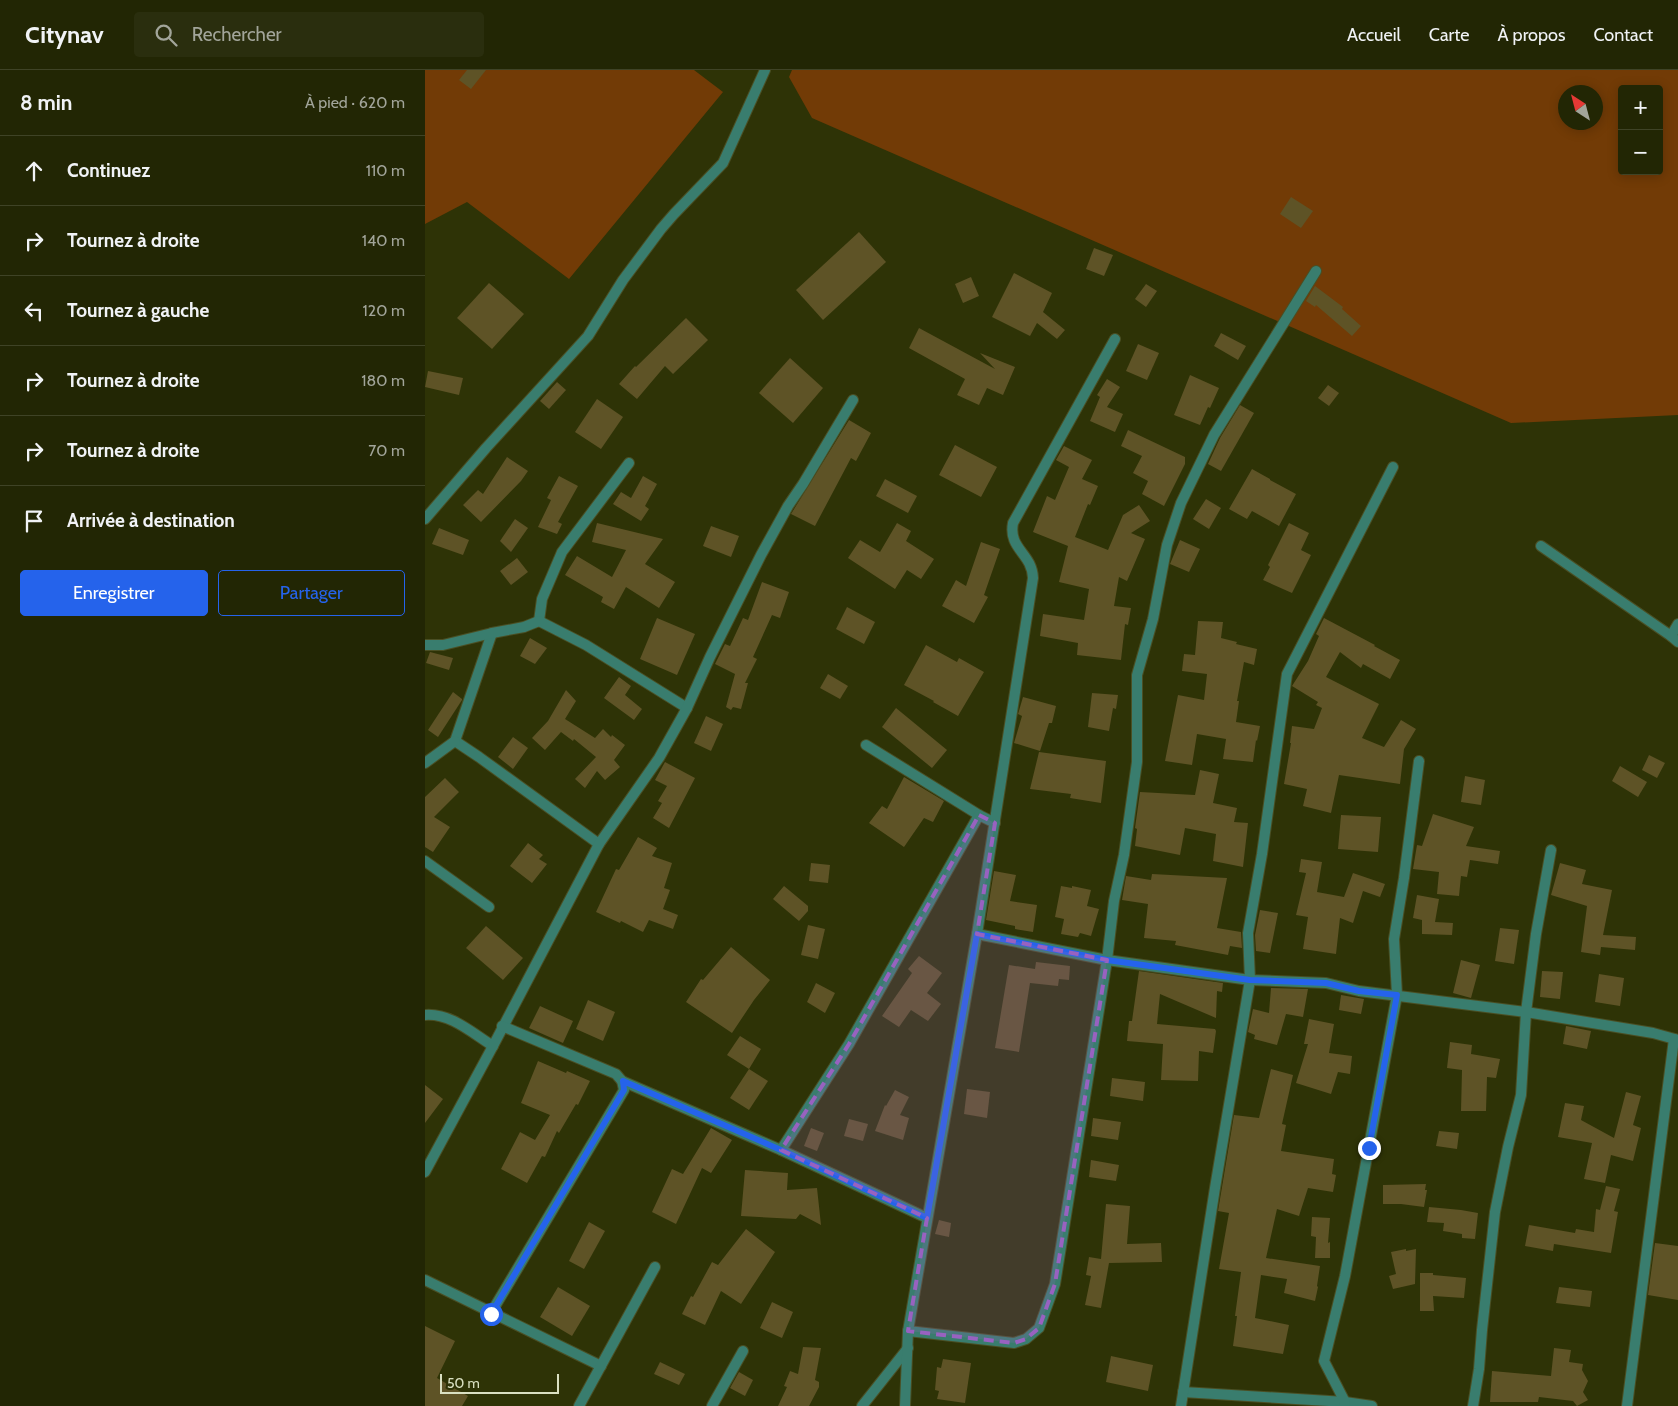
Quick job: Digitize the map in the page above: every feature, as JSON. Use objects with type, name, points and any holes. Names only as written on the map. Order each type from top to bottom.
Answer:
[{"type":"street","points":[[425,519],[485,448],[588,336],[623,280],[669,219],[723,163],[765,70]]},
{"type":"street","points":[[909,1331],[1014,1343],[1026,1339],[1039,1328],[1055,1284],[1107,960],[1113,901],[1124,855],[1137,762],[1137,675],[1153,619],[1167,545],[1181,502],[1214,436],[1316,272]]},
{"type":"street","points":[[905,1406],[909,1331],[977,934],[1033,578],[1033,568],[1030,562],[1013,540],[1013,523],[1115,339]]},
{"type":"street","points":[[425,1172],[599,844],[659,758],[687,708],[710,657],[788,506],[853,400]]},
{"type":"street","points":[[539,621],[542,599],[562,552],[629,463]]},
{"type":"street","points":[[1181,1406],[1213,1198],[1250,980],[1248,933],[1263,854],[1287,674],[1393,467]]},
{"type":"street","points":[[1541,546],[1674,639],[1678,624]]},
{"type":"street","points":[[425,645],[443,645],[524,627],[539,621],[586,645],[687,708]]},
{"type":"street","points":[[425,763],[455,741],[492,633]]},
{"type":"street","points":[[455,741],[599,844]]},
{"type":"street","points":[[867,745],[995,823]]},
{"type":"street","points":[[1344,1404],[1324,1361],[1345,1276],[1397,995],[1394,939],[1419,761]]},
{"type":"street","points":[[781,1150],[849,1044],[979,815]]},
{"type":"street","points":[[1473,1406],[1479,1369],[1495,1212],[1521,1095],[1526,1012],[1536,934],[1551,850]]},
{"type":"street","points":[[425,861],[489,907]]},
{"type":"street","points":[[977,934],[1107,960],[1250,980],[1326,983],[1359,991],[1526,1012],[1653,1033],[1676,1040],[1627,1406]]},
{"type":"street","points":[[425,1016],[433,1015],[451,1019],[493,1046]]},
{"type":"street","points":[[502,1026],[616,1074],[623,1081],[781,1150],[927,1218]]},
{"type":"street","points":[[491,1314],[624,1090],[623,1081]]},
{"type":"street","points":[[579,1406],[655,1267]]},
{"type":"street","points":[[425,1280],[491,1314],[601,1366]]},
{"type":"street","points":[[862,1406],[908,1348]]},
{"type":"street","points":[[712,1406],[743,1351]]},
{"type":"street","points":[[1183,1392],[1372,1406]]},
{"type":"highlighted area","points":[[979,815],[995,823],[977,934],[1107,960],[1055,1284],[1039,1328],[1026,1339],[1014,1343],[908,1331],[927,1218],[781,1150],[849,1044]]},
{"type":"shaded area","points":[[425,70],[694,70],[723,92],[569,279],[467,202],[425,224]]},
{"type":"shaded area","points":[[792,70],[1678,70],[1678,415],[1511,423],[812,118],[789,77]]},
{"type":"building","points":[[467,70],[486,70],[471,89],[459,80]]},
{"type":"building","points":[[1291,197],[1313,211],[1301,228],[1280,214]]},
{"type":"building","points":[[859,232],[886,262],[823,320],[796,290]]},
{"type":"building","points":[[1094,248],[1113,255],[1104,276],[1086,269]]},
{"type":"building","points":[[1014,273],[1052,293],[1043,312],[1065,330],[1057,339],[1037,323],[1030,336],[992,317]]},
{"type":"building","points":[[971,277],[979,296],[963,303],[955,284]]},
{"type":"building","points":[[489,283],[524,314],[492,349],[457,318]]},
{"type":"building","points":[[1146,284],[1157,291],[1146,307],[1135,299]]},
{"type":"building","points":[[1315,286],[1343,307],[1342,309],[1361,326],[1352,336],[1316,305],[1315,307],[1306,301]]},
{"type":"building","points":[[686,318],[708,340],[673,374],[665,366],[637,399],[619,384],[635,366]]},
{"type":"building","points":[[919,328],[995,369],[980,353],[1015,367],[1003,395],[987,388],[979,405],[957,395],[965,379],[909,348]]},
{"type":"building","points":[[1221,333],[1246,346],[1238,360],[1214,346]]},
{"type":"building","points":[[1138,344],[1159,353],[1147,380],[1126,371]]},
{"type":"building","points":[[790,358],[823,388],[793,423],[759,393]]},
{"type":"building","points":[[428,371],[463,378],[459,395],[425,387]]},
{"type":"building","points":[[1190,375],[1219,388],[1200,425],[1174,415]]},
{"type":"building","points":[[1107,379],[1120,387],[1107,407],[1123,414],[1115,432],[1090,421],[1100,397],[1097,395]]},
{"type":"building","points":[[557,382],[566,390],[549,409],[540,401]]},
{"type":"building","points":[[1328,385],[1339,393],[1329,406],[1318,398]]},
{"type":"building","points":[[597,399],[623,417],[601,449],[575,432]]},
{"type":"building","points":[[1240,405],[1254,413],[1221,471],[1208,464],[1220,438]]},
{"type":"building","points":[[849,420],[871,433],[856,461],[851,458],[815,526],[791,514]]},
{"type":"building","points":[[1128,430],[1185,457],[1185,464],[1164,506],[1142,494],[1148,481],[1133,473],[1142,456],[1121,446]]},
{"type":"building","points":[[955,445],[997,467],[981,497],[939,475]]},
{"type":"building","points":[[1064,446],[1092,460],[1082,479],[1098,486],[1090,505],[1088,504],[1075,537],[1108,550],[1123,515],[1139,505],[1150,521],[1131,533],[1145,539],[1127,581],[1119,577],[1114,606],[1131,608],[1128,625],[1125,624],[1121,660],[1077,655],[1078,643],[1040,636],[1043,614],[1084,620],[1089,589],[1059,582],[1068,546],[1033,532],[1047,496],[1055,500],[1069,467],[1056,460]]},
{"type":"building","points":[[507,457],[528,471],[521,481],[481,522],[463,505],[478,490],[483,494]]},
{"type":"building","points":[[1252,469],[1296,494],[1279,526],[1252,511],[1247,519],[1229,509]]},
{"type":"building","points":[[559,476],[578,486],[558,522],[562,524],[557,534],[538,527],[551,500],[547,498]]},
{"type":"building","points":[[643,476],[657,484],[645,506],[649,509],[641,521],[613,504],[621,492],[631,498]]},
{"type":"building","points":[[885,479],[917,496],[908,513],[876,496]]},
{"type":"building","points":[[1206,499],[1221,508],[1209,529],[1193,519]]},
{"type":"building","points":[[515,519],[528,528],[511,552],[500,541]]},
{"type":"building","points":[[597,523],[663,539],[645,564],[675,582],[659,608],[626,587],[614,609],[601,602],[603,597],[565,575],[577,556],[612,577],[626,550],[592,542]]},
{"type":"building","points":[[897,523],[911,531],[906,541],[934,559],[921,579],[907,570],[895,589],[848,558],[860,540],[880,552]]},
{"type":"building","points":[[1289,523],[1309,533],[1301,550],[1311,555],[1292,593],[1263,580],[1270,567],[1268,565]]},
{"type":"building","points":[[711,526],[739,536],[731,557],[703,546]]},
{"type":"building","points":[[439,528],[469,540],[463,555],[432,544]]},
{"type":"building","points":[[1180,540],[1200,549],[1189,572],[1170,564]]},
{"type":"building","points":[[981,542],[1000,549],[984,595],[988,597],[974,623],[942,606],[956,580],[966,586]]},
{"type":"building","points":[[517,558],[528,572],[511,585],[500,571]]},
{"type":"building","points":[[762,582],[789,592],[780,618],[772,615],[753,657],[757,659],[745,683],[748,683],[741,709],[733,707],[731,710],[726,707],[735,674],[715,664],[725,644],[730,646],[743,618],[748,620]]},
{"type":"building","points":[[847,607],[875,622],[864,644],[836,629]]},
{"type":"building","points":[[657,618],[695,634],[677,675],[640,659]]},
{"type":"building","points":[[1324,618],[1400,660],[1390,679],[1363,664],[1361,668],[1340,652],[1326,677],[1379,704],[1362,738],[1384,747],[1401,720],[1416,729],[1404,749],[1400,784],[1339,775],[1331,813],[1303,806],[1307,789],[1284,784],[1292,726],[1314,729],[1322,708],[1316,705],[1318,702],[1292,686],[1308,661],[1319,636],[1316,634]]},
{"type":"building","points":[[1198,621],[1223,622],[1221,638],[1257,649],[1254,665],[1244,662],[1237,701],[1239,701],[1236,722],[1260,726],[1253,762],[1223,759],[1226,739],[1197,734],[1192,765],[1165,761],[1178,695],[1204,700],[1207,674],[1182,671],[1184,654],[1195,655]]},
{"type":"building","points":[[530,638],[547,648],[535,664],[520,656]]},
{"type":"building","points":[[926,645],[957,662],[959,658],[984,672],[958,716],[904,685]]},
{"type":"building","points":[[430,652],[453,658],[449,670],[426,663]]},
{"type":"building","points":[[828,674],[848,686],[840,699],[820,688]]},
{"type":"building","points":[[619,677],[631,686],[625,695],[642,709],[634,720],[604,698]]},
{"type":"building","points":[[566,690],[576,701],[565,719],[595,738],[603,729],[611,737],[612,735],[625,745],[614,760],[620,767],[605,780],[597,771],[585,788],[575,779],[596,757],[574,739],[573,741],[561,732],[545,750],[532,738],[548,721]]},
{"type":"building","points":[[453,692],[462,700],[438,737],[428,730]]},
{"type":"building","points":[[1092,693],[1118,695],[1116,709],[1113,708],[1109,731],[1088,727]]},
{"type":"building","points":[[1023,697],[1056,706],[1052,723],[1049,723],[1040,751],[1014,743],[1022,716],[1018,714]]},
{"type":"building","points":[[896,708],[947,750],[932,768],[882,727]]},
{"type":"building","points":[[706,716],[723,724],[711,751],[694,743]]},
{"type":"building","points":[[513,737],[528,748],[513,769],[498,757]]},
{"type":"building","points":[[1039,752],[1106,761],[1101,803],[1070,798],[1071,794],[1030,789]]},
{"type":"building","points":[[1649,755],[1665,763],[1657,778],[1642,770]]},
{"type":"building","points":[[665,762],[695,778],[669,828],[653,818],[662,803],[658,801],[667,786],[655,780]]},
{"type":"building","points":[[1620,766],[1647,782],[1638,797],[1612,781]]},
{"type":"building","points":[[1200,770],[1219,774],[1213,803],[1237,808],[1234,822],[1248,823],[1243,867],[1213,861],[1216,834],[1185,828],[1180,855],[1135,846],[1137,829],[1135,828],[1140,792],[1195,795]]},
{"type":"building","points":[[1465,776],[1485,780],[1481,805],[1461,802]]},
{"type":"building","points":[[904,777],[944,801],[933,822],[924,818],[904,847],[869,823],[882,806],[887,809]]},
{"type":"building","points":[[445,778],[459,792],[434,817],[450,827],[433,852],[425,847],[425,797]]},
{"type":"building","points":[[1433,814],[1474,827],[1466,846],[1500,851],[1498,864],[1470,860],[1467,877],[1461,876],[1459,896],[1437,894],[1439,872],[1413,869],[1417,845],[1422,846]]},
{"type":"building","points":[[1341,815],[1381,817],[1378,852],[1338,849]]},
{"type":"building","points":[[638,837],[657,848],[652,856],[672,863],[664,888],[670,890],[663,909],[678,915],[673,929],[649,920],[643,932],[621,921],[620,923],[596,912],[616,869],[619,870]]},
{"type":"building","points":[[528,843],[543,855],[539,859],[547,864],[532,883],[510,866]]},
{"type":"building","points":[[1301,859],[1322,862],[1317,892],[1344,897],[1353,873],[1385,884],[1380,897],[1363,891],[1353,923],[1340,918],[1336,954],[1303,949],[1308,917],[1296,915],[1306,873],[1299,872]]},
{"type":"building","points":[[811,863],[830,865],[828,883],[809,881]]},
{"type":"building","points":[[1560,863],[1586,870],[1582,884],[1612,890],[1603,935],[1636,937],[1635,950],[1601,947],[1600,955],[1581,952],[1587,906],[1551,895]]},
{"type":"building","points":[[994,871],[1016,875],[1010,901],[1037,905],[1033,932],[1015,929],[1015,926],[986,920]]},
{"type":"building","points":[[1152,874],[1227,878],[1217,928],[1241,932],[1242,948],[1230,946],[1228,955],[1175,945],[1176,941],[1144,938],[1148,904],[1122,900],[1126,876],[1151,880]]},
{"type":"building","points":[[784,886],[808,906],[808,911],[799,921],[773,899]]},
{"type":"building","points":[[1061,886],[1091,890],[1087,906],[1099,909],[1091,936],[1080,933],[1078,937],[1061,934],[1064,919],[1055,917]]},
{"type":"building","points":[[1417,895],[1439,899],[1435,922],[1453,923],[1452,935],[1422,934],[1422,920],[1413,918]]},
{"type":"building","points":[[1260,910],[1278,913],[1270,953],[1256,951],[1255,935]]},
{"type":"building","points":[[808,925],[825,929],[818,959],[801,955]]},
{"type":"building","points":[[486,926],[523,958],[503,980],[466,948]]},
{"type":"building","points":[[1500,928],[1519,930],[1514,964],[1495,961]]},
{"type":"building","points":[[731,947],[770,980],[732,1033],[686,1002],[701,979],[703,980]]},
{"type":"building","points":[[919,956],[942,973],[927,993],[941,1004],[928,1021],[911,1010],[899,1027],[882,1016],[912,973],[908,969]]},
{"type":"building","points":[[1461,960],[1480,965],[1471,998],[1453,993]]},
{"type":"building","points":[[1036,962],[1070,966],[1069,980],[1059,979],[1058,986],[1030,983],[1019,1052],[995,1048],[1009,965],[1035,969]]},
{"type":"building","points":[[1139,971],[1223,983],[1222,992],[1217,991],[1216,1018],[1160,994],[1157,1024],[1215,1029],[1216,1031],[1213,1053],[1199,1051],[1198,1081],[1161,1080],[1163,1044],[1127,1041],[1129,1021],[1132,1021]]},
{"type":"building","points":[[1542,971],[1563,972],[1560,999],[1540,997]]},
{"type":"building","points":[[1599,974],[1624,978],[1620,1006],[1595,1002]]},
{"type":"building","points":[[816,983],[835,993],[825,1013],[807,1002]]},
{"type":"building","points":[[1271,988],[1308,989],[1303,1017],[1286,1014],[1277,1045],[1254,1039],[1255,1035],[1248,1032],[1253,1009],[1269,1013]]},
{"type":"building","points":[[1341,995],[1364,999],[1361,1014],[1339,1010]]},
{"type":"building","points":[[588,1000],[615,1012],[603,1041],[576,1029]]},
{"type":"building","points":[[540,1006],[573,1021],[563,1043],[529,1028]]},
{"type":"building","points":[[1309,1019],[1334,1024],[1329,1053],[1352,1056],[1350,1074],[1338,1072],[1331,1094],[1296,1083],[1308,1044],[1304,1044]]},
{"type":"building","points":[[1566,1026],[1591,1031],[1587,1049],[1563,1044]]},
{"type":"building","points":[[740,1036],[761,1049],[749,1069],[727,1055]]},
{"type":"building","points":[[1450,1042],[1472,1045],[1471,1054],[1500,1059],[1496,1078],[1487,1077],[1486,1111],[1461,1111],[1462,1070],[1447,1068]]},
{"type":"building","points":[[538,1061],[590,1081],[578,1105],[576,1104],[559,1133],[557,1131],[545,1157],[542,1156],[527,1183],[501,1169],[520,1132],[535,1140],[550,1115],[521,1103]]},
{"type":"building","points":[[749,1069],[768,1081],[749,1110],[730,1098]]},
{"type":"building","points":[[1271,1069],[1293,1075],[1282,1124],[1286,1125],[1281,1151],[1334,1159],[1332,1174],[1336,1175],[1333,1192],[1308,1188],[1299,1216],[1277,1209],[1266,1258],[1320,1266],[1315,1301],[1284,1293],[1287,1279],[1261,1275],[1255,1318],[1289,1325],[1283,1354],[1233,1346],[1241,1272],[1219,1269],[1229,1213],[1218,1211],[1234,1115],[1259,1118]]},
{"type":"building","points":[[1112,1078],[1145,1082],[1143,1101],[1110,1096]]},
{"type":"building","points":[[425,1085],[443,1099],[425,1123]]},
{"type":"building","points":[[967,1089],[990,1092],[987,1118],[964,1114]]},
{"type":"building","points":[[895,1090],[909,1097],[900,1115],[909,1118],[903,1140],[875,1131],[885,1105]]},
{"type":"building","points":[[1626,1092],[1641,1096],[1633,1125],[1641,1128],[1633,1161],[1611,1155],[1605,1183],[1584,1179],[1592,1143],[1558,1137],[1565,1103],[1584,1106],[1581,1120],[1614,1138]]},
{"type":"building","points":[[1093,1118],[1121,1122],[1118,1140],[1091,1136]]},
{"type":"building","points":[[849,1119],[868,1124],[863,1141],[844,1136]]},
{"type":"building","points":[[711,1128],[732,1140],[711,1173],[702,1168],[676,1224],[652,1212],[672,1169],[683,1174]]},
{"type":"building","points":[[811,1128],[824,1133],[817,1151],[804,1146]]},
{"type":"building","points":[[1439,1131],[1459,1133],[1457,1149],[1436,1146]]},
{"type":"building","points":[[1091,1160],[1119,1165],[1116,1181],[1089,1177]]},
{"type":"building","points":[[745,1170],[788,1173],[787,1190],[817,1188],[821,1225],[800,1214],[796,1219],[741,1216]]},
{"type":"building","points":[[1426,1184],[1425,1190],[1427,1190],[1424,1207],[1383,1204],[1383,1185]]},
{"type":"building","points":[[1606,1186],[1620,1189],[1614,1211],[1618,1212],[1611,1253],[1554,1244],[1553,1251],[1525,1246],[1529,1225],[1575,1233],[1576,1229],[1594,1232],[1596,1209],[1600,1210]]},
{"type":"building","points":[[1106,1204],[1130,1206],[1127,1244],[1161,1243],[1162,1262],[1109,1263],[1101,1308],[1085,1305],[1091,1276],[1086,1275],[1089,1257],[1101,1259]]},
{"type":"building","points":[[1429,1207],[1478,1213],[1475,1239],[1462,1238],[1462,1234],[1443,1231],[1444,1223],[1427,1222]]},
{"type":"building","points":[[1312,1217],[1330,1218],[1328,1243],[1330,1242],[1330,1258],[1315,1258],[1316,1237],[1311,1236]]},
{"type":"building","points":[[939,1220],[951,1223],[949,1237],[935,1234]]},
{"type":"building","points":[[589,1222],[605,1231],[584,1269],[569,1261]]},
{"type":"building","points":[[746,1229],[775,1252],[741,1304],[721,1291],[705,1325],[682,1314],[712,1262],[718,1265]]},
{"type":"building","points":[[1655,1243],[1678,1246],[1678,1300],[1648,1295]]},
{"type":"building","points":[[1406,1249],[1406,1251],[1416,1249],[1415,1284],[1393,1289],[1389,1276],[1396,1274],[1391,1252]]},
{"type":"building","points":[[1420,1273],[1466,1278],[1464,1298],[1433,1296],[1434,1311],[1420,1311]]},
{"type":"building","points":[[558,1287],[590,1306],[572,1336],[540,1317]]},
{"type":"building","points":[[1559,1287],[1592,1291],[1590,1307],[1556,1303]]},
{"type":"building","points":[[772,1302],[793,1312],[782,1338],[760,1328]]},
{"type":"building","points":[[425,1326],[455,1341],[437,1378],[468,1396],[462,1406],[425,1406]]},
{"type":"building","points":[[803,1347],[821,1348],[815,1380],[819,1382],[819,1387],[809,1406],[778,1406],[787,1387],[784,1386],[790,1371],[798,1374]]},
{"type":"building","points":[[1554,1348],[1571,1350],[1569,1362],[1583,1364],[1582,1370],[1588,1381],[1583,1392],[1588,1400],[1577,1406],[1573,1401],[1539,1397],[1538,1402],[1490,1402],[1492,1371],[1551,1376]]},
{"type":"building","points":[[1111,1356],[1153,1365],[1148,1391],[1106,1382]]},
{"type":"building","points":[[943,1359],[971,1363],[965,1403],[937,1399],[939,1391],[935,1390],[937,1367],[941,1368]]},
{"type":"building","points":[[660,1362],[685,1374],[679,1385],[654,1374]]},
{"type":"building","points":[[739,1372],[753,1380],[745,1396],[730,1388]]},
{"type":"route","points":[[491,1314],[624,1090],[623,1081],[722,1126],[781,1150],[927,1218],[977,934],[1107,960],[1250,980],[1326,983],[1359,991],[1397,995],[1369,1148]]}]
